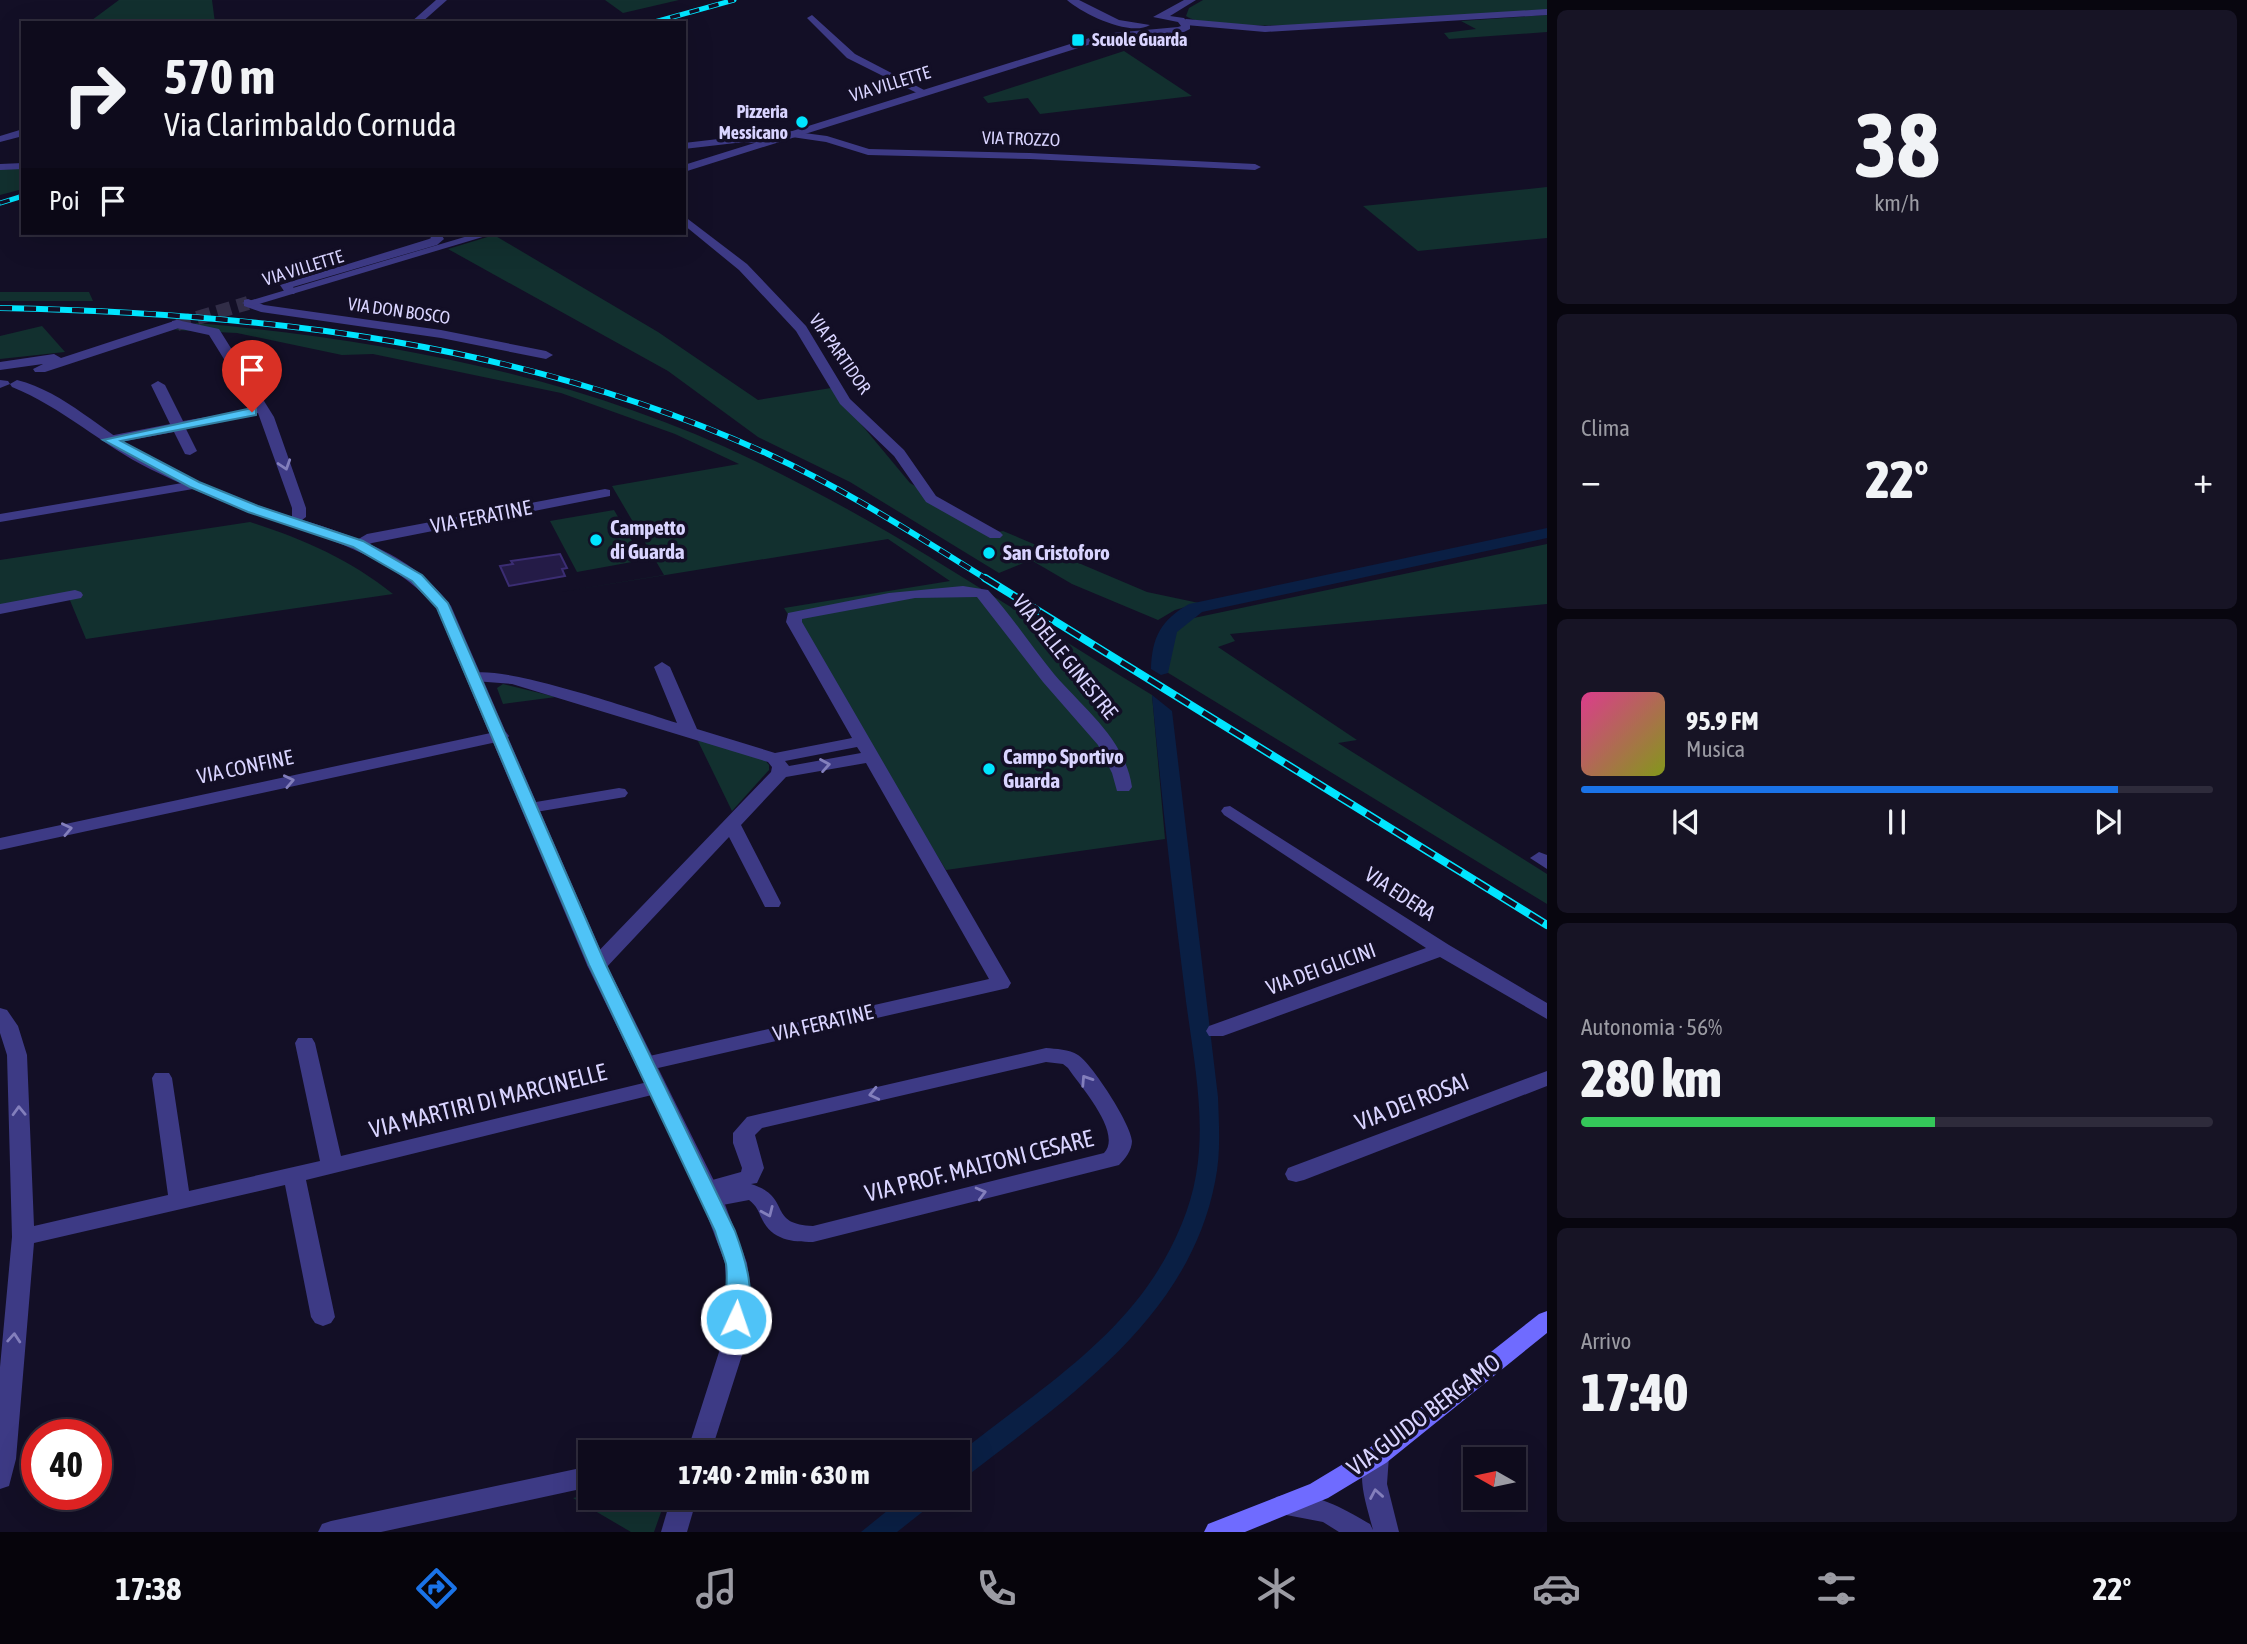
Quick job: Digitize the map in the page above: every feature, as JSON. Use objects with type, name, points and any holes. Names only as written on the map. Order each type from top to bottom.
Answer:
[{"type":"main road","name":"VIA GUIDO BERGAMO","points":[[1217,1532],[1319,1491],[1377,1456],[1547,1320]]},
{"type":"street","points":[[417,21],[442,0]]},
{"type":"street","points":[[1072,0],[1105,19],[1128,26],[1150,22]]},
{"type":"street","name":"VIA VILLETTE","points":[[686,168],[765,141],[1150,22],[1191,0]]},
{"type":"street","points":[[1180,7],[1183,24],[1222,28],[1295,28],[1547,12]]},
{"type":"street","points":[[812,18],[851,56],[923,92]]},
{"type":"street","points":[[1105,19],[1114,30],[1105,36]]},
{"type":"street","name":"VIA VILLETTE","points":[[1150,22],[1183,24]]},
{"type":"street","name":"VIA VILLETTE","points":[[1150,22],[1161,31]]},
{"type":"street","name":"VIA VILLETTE","points":[[1105,36],[1161,31],[1183,24]]},
{"type":"street","points":[[0,139],[21,133]]},
{"type":"street","name":"VIA TROZZO","points":[[789,134],[827,138],[868,152],[1030,156],[1255,167]]},
{"type":"street","points":[[686,146],[744,139],[765,141]]},
{"type":"street","points":[[0,167],[21,166]]},
{"type":"street","name":"VIA PARTIDOR","points":[[686,221],[743,267],[801,329],[845,401],[899,453],[931,499],[995,535]]},
{"type":"street","points":[[290,290],[286,285],[433,242],[438,239],[435,235]]},
{"type":"street","name":"VIA VILLETTE","points":[[248,303],[482,235]]},
{"type":"street","name":"VIA DON BOSCO","points":[[248,303],[261,308],[441,334],[546,355]]},
{"type":"street","points":[[5,384],[75,355],[177,324],[206,328],[214,332],[263,410],[275,435],[299,508],[299,517],[294,522]]},
{"type":"street","points":[[0,366],[75,355]]},
{"type":"street","points":[[22,362],[39,372],[46,396]]},
{"type":"street","points":[[5,384],[46,396],[109,440],[194,485],[358,544],[394,562],[435,595],[450,618],[597,965],[709,1195],[736,1263],[739,1293],[732,1349],[703,1440]]},
{"type":"street","points":[[158,385],[190,451]]},
{"type":"street","points":[[109,440],[252,412]]},
{"type":"street","points":[[0,518],[194,485]]},
{"type":"street","name":"VIA FERATINE","points":[[358,544],[367,539],[605,493]]},
{"type":"street","name":"VIA DELLE GINESTRE","points":[[1001,983],[794,622],[794,616],[933,592],[982,593],[1048,677],[1099,733],[1123,774],[1123,787]]},
{"type":"street","points":[[0,609],[75,596]]},
{"type":"street","points":[[663,667],[690,733]]},
{"type":"street","points":[[474,676],[513,679],[690,733],[777,765],[866,749]]},
{"type":"street","name":"VIA CONFINE","points":[[0,844],[500,736]]},
{"type":"street","points":[[597,965],[732,825],[777,765]]},
{"type":"street","points":[[530,808],[619,793]]},
{"type":"street","name":"VIA EDERA","points":[[1230,811],[1442,949],[1547,1012]]},
{"type":"street","points":[[732,825],[772,904]]},
{"type":"street","name":"VIA DEI GLICINI","points":[[1216,1031],[1442,949]]},
{"type":"street","name":"VIA FERATINE","points":[[645,1064],[1001,983]]},
{"type":"street","points":[[0,1015],[8,1026],[17,1055],[23,1237],[9,1295],[1,1466]]},
{"type":"street","points":[[305,1043],[332,1166]]},
{"type":"street","name":"VIA PROF. MALTONI CESARE","points":[[1046,1055],[1068,1058],[1075,1063],[1116,1125],[1122,1142],[1119,1151],[1111,1159],[813,1234],[784,1231],[774,1225],[765,1202],[757,1194],[747,1192],[709,1195],[750,1177],[753,1168],[744,1143],[744,1133],[755,1122],[1046,1055]]},
{"type":"street","points":[[162,1078],[180,1202]]},
{"type":"street","name":"VIA DEI ROSAI","points":[[1296,1174],[1547,1079]]},
{"type":"street","name":"VIA MARTIRI DI MARCINELLE","points":[[23,1237],[332,1166],[656,1087]]},
{"type":"street","points":[[293,1175],[323,1317]]},
{"type":"street","points":[[1377,1456],[1374,1484],[1386,1532]]},
{"type":"street","points":[[331,1532],[578,1479]]},
{"type":"street","points":[[1285,1505],[1328,1512],[1361,1532]]},
{"type":"street","points":[[674,1532],[680,1510]]},
{"type":"green space","points":[[119,0],[212,0],[215,21],[91,21]]},
{"type":"green space","points":[[605,0],[679,0],[623,13]]},
{"type":"green space","points":[[1203,0],[1547,0],[1547,10],[1358,23],[1248,25],[1208,22],[1186,16],[1189,8]]},
{"type":"green space","points":[[1547,15],[1547,32],[1449,39],[1444,33],[1476,29],[1461,21]]},
{"type":"green space","points":[[1124,51],[1192,96],[1040,114],[1028,98],[988,103],[983,97]]},
{"type":"green space","points":[[21,166],[21,190],[0,195],[0,168]]},
{"type":"green space","points":[[1547,187],[1547,238],[1418,251],[1363,206]]},
{"type":"green space","points":[[494,235],[658,332],[758,400],[831,388],[910,483],[994,533],[1003,531],[1147,592],[1199,603],[1175,610],[1158,620],[1072,584],[1031,560],[999,573],[850,482],[758,437],[668,371],[448,249]]},
{"type":"green space","points":[[0,292],[89,292],[93,301],[0,301]]},
{"type":"green space","points":[[197,323],[269,330],[412,352],[552,385],[621,406],[689,432],[755,461],[857,514],[1152,695],[1165,839],[946,870],[784,608],[950,581],[888,539],[561,592],[664,575],[612,486],[739,464],[675,434],[561,393],[373,354],[342,355],[237,333],[174,330]]},
{"type":"green space","points":[[42,326],[65,352],[0,359],[0,336]]},
{"type":"green space","name":"Campetto di Guarda","points":[[614,510],[643,560],[577,572],[550,521]]},
{"type":"green space","points":[[250,522],[325,551],[360,570],[393,594],[86,639],[69,598],[0,610],[0,560]]},
{"type":"green space","points":[[1547,544],[1547,604],[1230,634],[1235,641],[1218,647],[1357,740],[1338,743],[1547,874],[1547,904],[1165,671],[1169,640],[1181,623],[1189,619]]},
{"type":"green space","points":[[503,684],[556,697],[503,704],[497,688]]},
{"type":"green space","points":[[697,739],[765,760],[769,765],[769,770],[732,811]]},
{"type":"green space","points":[[593,1510],[662,1510],[654,1532],[631,1532]]},
{"type":"water","points":[[1152,695],[1172,711],[1218,1097],[1219,1150],[1215,1182],[1200,1232],[1178,1277],[1149,1317],[1115,1355],[1077,1389],[970,1474],[970,1445],[1101,1340],[1141,1295],[1160,1268],[1188,1207],[1199,1152],[1199,1104]]},
{"type":"water","points":[[888,1510],[925,1510],[897,1532],[861,1532]]},
{"type":"building","points":[[560,554],[567,568],[562,569],[565,576],[509,586],[500,566],[513,564],[511,561]]},
{"type":"waterway","points":[[1161,669],[1162,647],[1171,625],[1196,608],[1547,533]]},
{"type":"tunnel","points":[[177,324],[248,303]]},
{"type":"railway","points":[[658,21],[734,0]]},
{"type":"railway","points":[[0,203],[21,197]]},
{"type":"railway","points":[[0,308],[198,317],[295,327],[392,341],[487,360],[582,385],[676,416],[768,454],[825,482],[988,580]]},
{"type":"railway","points":[[985,578],[1547,925]]},
{"type":"place","name":"Scuole Guarda","points":[[1078,40]]},
{"type":"place","name":"Pizzeria Messicano","points":[[802,122]]},
{"type":"place","name":"Campetto di Guarda","points":[[596,540]]},
{"type":"place","name":"San Cristoforo","points":[[989,553]]},
{"type":"place","name":"Campo Sportivo Guarda","points":[[989,769]]},
{"type":"route","points":[[252,412],[109,440],[194,485],[253,509],[358,544],[394,562],[417,578],[443,606],[597,965],[712,1199],[736,1263],[739,1293],[736,1319]]}]
